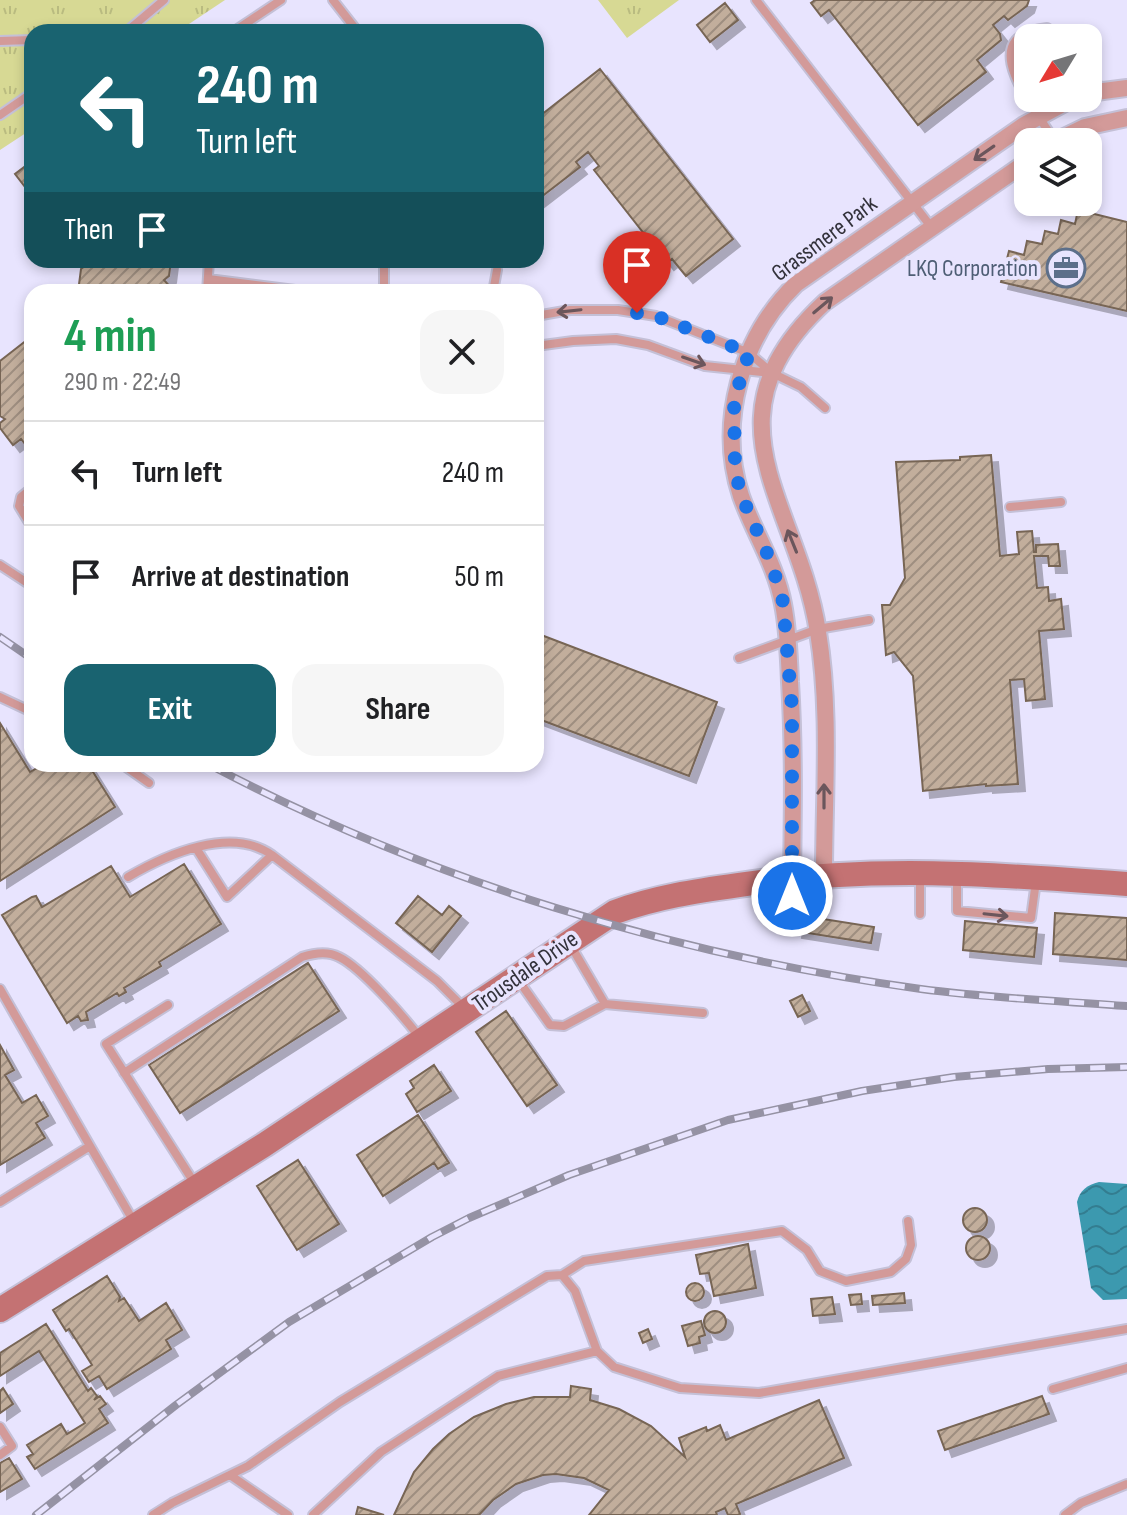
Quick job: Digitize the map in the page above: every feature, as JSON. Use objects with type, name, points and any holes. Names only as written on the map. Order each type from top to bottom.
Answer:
[{"type":"street","points":[[1102,91],[1127,88]]},
{"type":"street","name":"Grassmere Park","points":[[792,877],[792,708],[788,641],[783,602],[775,576],[750,519],[735,469],[734,400],[743,369],[759,330],[784,295],[796,284],[1046,112]]},
{"type":"street","points":[[1083,128],[1127,118]]},
{"type":"street","points":[[824,874],[824,699],[818,629],[807,580],[775,499],[766,467],[761,431],[772,373],[783,350],[825,302],[1014,171]]},
{"type":"street","name":"Trousdale Drive","points":[[0,1310],[198,1187],[615,912],[670,895],[824,874],[920,871],[1127,884]]},
{"type":"lane","points":[[136,24],[164,0]]},
{"type":"lane","points":[[245,24],[281,0]]},
{"type":"lane","points":[[333,0],[352,24]]},
{"type":"lane","points":[[756,0],[932,228]]},
{"type":"lane","points":[[0,41],[24,40]]},
{"type":"lane","points":[[1014,49],[1011,54],[1014,76]]},
{"type":"lane","points":[[0,115],[24,98]]},
{"type":"lane","points":[[1038,112],[1047,128]]},
{"type":"lane","points":[[208,284],[209,268]]},
{"type":"lane","points":[[494,284],[497,270]]},
{"type":"lane","points":[[208,279],[248,284]]},
{"type":"lane","points":[[544,315],[570,310],[618,310],[656,316],[749,353],[772,373],[801,387],[825,408]]},
{"type":"lane","points":[[544,345],[616,339],[648,345],[705,366],[772,373]]},
{"type":"lane","points":[[24,495],[19,506],[24,514]]},
{"type":"lane","points":[[1010,507],[1061,502]]},
{"type":"lane","points":[[0,565],[24,581]]},
{"type":"lane","points":[[739,658],[818,629],[869,620]]},
{"type":"lane","points":[[0,697],[24,708]]},
{"type":"lane","points":[[133,772],[149,783]]},
{"type":"lane","points":[[128,877],[162,858],[196,848],[247,843],[272,855],[437,981],[467,1011]]},
{"type":"lane","points":[[196,848],[227,897],[272,855]]},
{"type":"lane","points":[[920,871],[920,914]]},
{"type":"lane","points":[[958,873],[957,911],[1031,918],[1037,876]]},
{"type":"lane","points":[[792,877],[792,905]]},
{"type":"lane","points":[[568,941],[605,1004]]},
{"type":"lane","points":[[124,1073],[302,957],[314,953],[335,955],[347,962],[401,1012],[423,1041]]},
{"type":"lane","points":[[516,977],[550,1025],[557,1027],[605,1004],[703,1013]]},
{"type":"lane","points":[[0,989],[137,1226]]},
{"type":"lane","points":[[168,1005],[106,1044],[198,1187]]},
{"type":"lane","points":[[0,1202],[90,1146]]},
{"type":"lane","points":[[153,1515],[248,1466],[340,1402],[480,1315],[547,1276],[562,1275],[584,1261],[782,1231],[807,1250],[820,1271],[846,1281],[891,1272],[906,1259],[911,1245],[908,1221]]},
{"type":"lane","points":[[562,1275],[575,1291],[597,1351],[614,1367],[680,1388],[759,1393],[1127,1329]]},
{"type":"lane","points":[[313,1515],[381,1452],[498,1376],[597,1351]]},
{"type":"lane","points":[[1053,1389],[1127,1368]]},
{"type":"lane","points":[[0,1427],[12,1446],[0,1455]]},
{"type":"lane","points":[[230,1475],[288,1515]]},
{"type":"lane","points":[[1065,1515],[1081,1503],[1127,1484]]},
{"type":"green space","points":[[0,0],[225,0],[189,24],[24,24],[24,134],[0,150]]},
{"type":"green space","points":[[598,0],[679,0],[627,38]]},
{"type":"water","points":[[1099,1182],[1127,1184],[1127,1299],[1103,1300],[1091,1288],[1077,1202],[1085,1189]]},
{"type":"building","points":[[815,0],[1029,0],[1027,6],[1008,20],[1004,16],[993,25],[1001,40],[977,60],[986,72],[918,125],[829,10],[821,16],[811,3]]},
{"type":"building","points":[[725,3],[738,20],[710,42],[697,25]]},
{"type":"building","points":[[600,69],[733,239],[686,276],[672,259],[667,263],[594,170],[599,166],[588,152],[576,162],[580,167],[544,195],[544,113]]},
{"type":"building","points":[[24,167],[24,186],[15,174]]},
{"type":"building","name":"LKQ Corporation","points":[[1077,216],[1102,216],[1127,222],[1127,311],[1001,282],[1009,251],[1024,255],[1027,241],[1042,244],[1045,231],[1058,234],[1061,220],[1075,224]]},
{"type":"building","points":[[170,268],[169,276],[164,280],[168,284],[79,284],[81,269]]},
{"type":"building","points":[[24,342],[24,443],[21,439],[13,445],[0,428],[0,423],[5,419],[0,416],[0,361]]},
{"type":"building","points":[[991,455],[1000,556],[1019,554],[1017,532],[1032,531],[1034,552],[1036,545],[1058,544],[1060,566],[1049,566],[1048,556],[1034,556],[1037,588],[1048,587],[1049,601],[1061,599],[1064,629],[1039,631],[1045,699],[1026,701],[1024,679],[1010,680],[1018,784],[923,791],[913,676],[894,652],[886,655],[882,605],[890,605],[905,578],[896,462],[960,460],[960,457]]},
{"type":"building","points":[[544,636],[717,702],[689,776],[544,721]]},
{"type":"building","points":[[0,723],[24,762],[24,772],[93,772],[115,807],[0,881]]},
{"type":"building","points":[[184,864],[221,924],[159,962],[161,966],[124,988],[126,992],[119,996],[117,993],[86,1012],[88,1020],[81,1021],[78,1016],[67,1023],[2,915],[36,896],[42,907],[111,866],[130,897]]},
{"type":"building","points":[[418,896],[442,915],[449,906],[461,916],[432,952],[396,923]]},
{"type":"building","points":[[1055,913],[1127,918],[1127,960],[1053,954]]},
{"type":"building","points":[[798,915],[874,927],[871,943],[795,931]]},
{"type":"building","points":[[965,921],[1037,928],[1034,957],[963,950]]},
{"type":"building","points":[[308,963],[339,1011],[180,1113],[149,1065]]},
{"type":"building","points":[[802,995],[810,1011],[798,1017],[790,1001]]},
{"type":"building","points":[[506,1011],[557,1085],[527,1106],[476,1032]]},
{"type":"building","points":[[0,1045],[14,1070],[5,1075],[22,1103],[36,1095],[48,1116],[36,1123],[45,1138],[0,1165]]},
{"type":"building","points":[[434,1065],[451,1091],[417,1112],[406,1094],[414,1088],[410,1081]]},
{"type":"building","points":[[418,1115],[449,1163],[438,1169],[434,1163],[383,1196],[357,1155]]},
{"type":"building","points":[[298,1160],[339,1224],[297,1250],[257,1186]]},
{"type":"building","points":[[975,1208],[983,1212],[987,1220],[983,1228],[975,1232],[967,1228],[963,1220],[967,1212]]},
{"type":"building","points":[[978,1236],[986,1240],[990,1248],[986,1256],[978,1260],[970,1256],[966,1248],[970,1240]]},
{"type":"building","points":[[748,1244],[756,1288],[714,1296],[709,1273],[700,1274],[696,1255]]},
{"type":"building","points":[[107,1276],[120,1297],[119,1301],[124,1298],[139,1321],[166,1303],[182,1330],[166,1340],[171,1349],[107,1389],[99,1376],[89,1382],[82,1371],[92,1365],[53,1310]]},
{"type":"building","points":[[695,1283],[704,1292],[695,1301],[686,1292]]},
{"type":"building","points":[[904,1293],[905,1303],[873,1305],[872,1296]]},
{"type":"building","points":[[861,1294],[862,1304],[851,1305],[849,1295]]},
{"type":"building","points":[[832,1297],[835,1314],[813,1316],[811,1299]]},
{"type":"building","points":[[715,1311],[726,1322],[715,1333],[704,1322]]},
{"type":"building","points":[[701,1321],[705,1335],[699,1337],[700,1343],[688,1346],[682,1326]]},
{"type":"building","points":[[46,1324],[88,1391],[91,1388],[97,1396],[94,1400],[100,1396],[106,1404],[99,1409],[108,1423],[35,1469],[27,1457],[33,1454],[27,1445],[61,1424],[67,1434],[85,1423],[39,1351],[0,1376],[0,1353]]},
{"type":"building","points":[[648,1329],[652,1339],[643,1343],[639,1333]]},
{"type":"building","points":[[571,1386],[591,1389],[590,1400],[619,1409],[651,1426],[685,1457],[679,1438],[720,1425],[726,1440],[819,1400],[844,1458],[736,1504],[738,1515],[728,1515],[725,1508],[716,1512],[717,1515],[589,1515],[609,1490],[584,1478],[556,1474],[516,1484],[493,1500],[479,1515],[394,1515],[414,1472],[449,1434],[474,1417],[506,1404],[534,1397],[570,1397]]},
{"type":"building","points":[[3,1388],[13,1404],[0,1413],[0,1391]]},
{"type":"building","points":[[1042,1396],[1049,1414],[945,1450],[938,1431]]},
{"type":"building","points":[[9,1458],[22,1479],[0,1492],[0,1463]]},
{"type":"building","points":[[358,1507],[384,1515],[356,1515]]},
{"type":"railway","points":[[0,637],[24,654]]},
{"type":"railway","points":[[224,772],[378,844],[466,878],[645,934],[736,956],[921,989],[1127,1006]]},
{"type":"railway","points":[[36,1515],[176,1405],[289,1322],[432,1237],[569,1175],[728,1120],[862,1091],[954,1077],[1048,1069],[1127,1067]]},
{"type":"place","name":"LKQ Corporation","points":[[1066,268]]},
{"type":"route","points":[[637,313],[656,316],[749,353],[734,400],[735,469],[741,495],[771,562],[783,602],[792,708],[792,896]]}]
